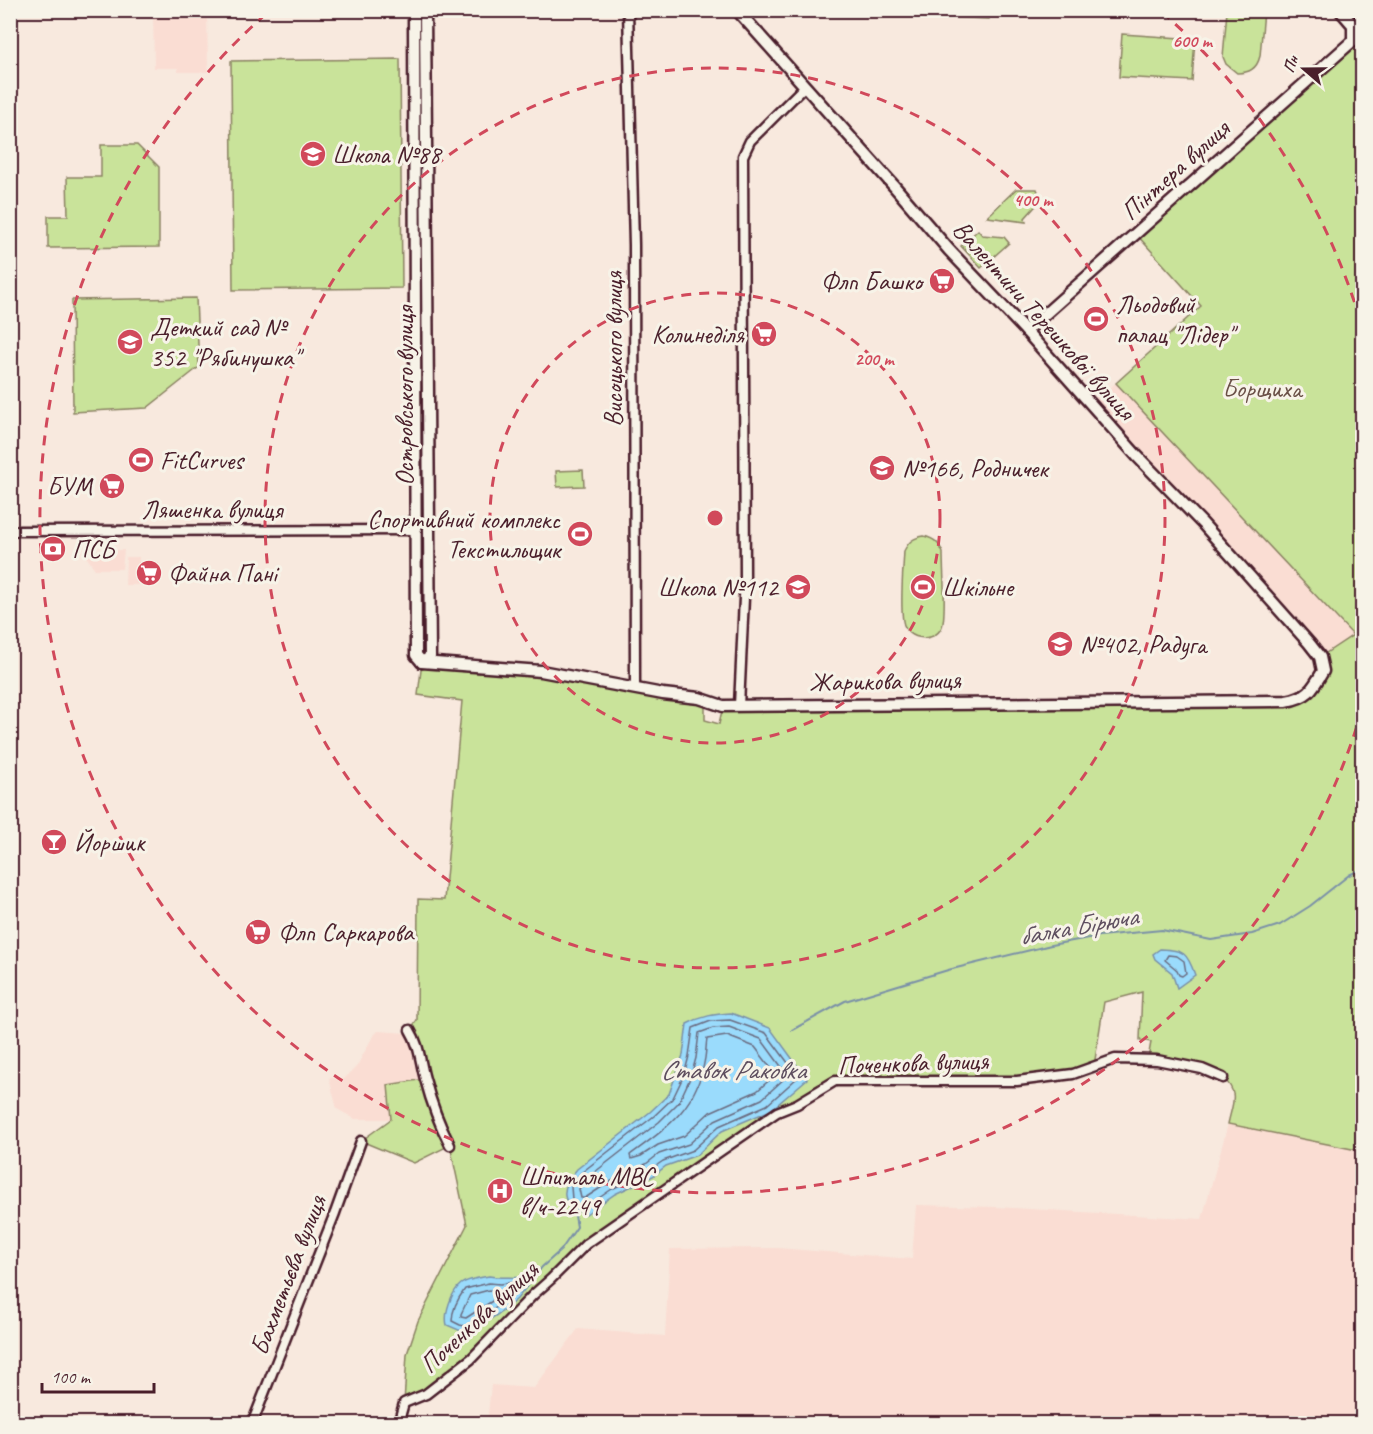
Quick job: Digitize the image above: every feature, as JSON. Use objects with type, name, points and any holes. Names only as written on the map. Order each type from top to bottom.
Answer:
[{"type":"street","name":"Островського вулиця","points":[[414,10],[416,655],[422,662],[430,657],[425,10]]},
{"type":"street","name":"Висоцького вулиця","points":[[628,10],[634,244],[635,688]]},
{"type":"street","name":"Валентини Терешкової вулиця","points":[[737,10],[949,250],[1026,331],[1107,424],[1203,524],[1320,657]]},
{"type":"street","points":[[1340,10],[1353,25],[1353,40]]},
{"type":"street","points":[[1359,10],[1362,15]]},
{"type":"street","name":"Пінтера вулиця","points":[[1026,331],[1353,40],[1360,32],[1362,24]]},
{"type":"street","points":[[739,706],[745,576],[743,156],[750,141],[804,87]]},
{"type":"street","name":"Ляшенка вулиця","points":[[10,531],[415,530]]},
{"type":"street","name":"Жарикова вулиця","points":[[422,662],[541,671],[705,699],[723,706],[739,706],[1286,702],[1310,693],[1323,671],[1320,657]]},
{"type":"street","points":[[410,1030],[418,1043],[425,1079],[438,1121],[450,1145]]},
{"type":"street","name":"Поченкова вулиця","points":[[398,1424],[404,1403],[426,1394],[471,1359],[586,1244],[777,1112],[797,1104],[835,1081],[1017,1081],[1073,1074],[1115,1059],[1137,1058],[1202,1069],[1223,1077]]},
{"type":"street","name":"Бахметьєва вулиця","points":[[252,1424],[361,1141]]},
{"type":"shaded area","points":[[153,11],[207,11],[208,72],[178,72],[178,68],[154,68]]},
{"type":"shaded area","points":[[1116,383],[1353,635],[1320,657],[1088,402]]},
{"type":"shaded area","points":[[124,550],[122,569],[95,569],[82,551]]},
{"type":"shaded area","points":[[126,557],[139,557],[138,585],[125,585]]},
{"type":"shaded area","points":[[410,1030],[425,1079],[391,1119],[355,1119],[337,1109],[329,1078],[344,1079],[357,1066],[378,1031],[407,1033]]},
{"type":"shaded area","points":[[1228,1124],[1362,1151],[1362,1423],[487,1424],[491,1385],[534,1388],[578,1329],[665,1336],[670,1249],[778,1248],[912,1259],[916,1205],[997,1207],[1202,1219]]},
{"type":"green space","points":[[886,11],[989,11],[989,19],[895,15]]},
{"type":"green space","points":[[1227,11],[1264,11],[1260,56],[1255,67],[1249,71],[1237,73],[1226,64],[1223,57]]},
{"type":"green space","name":"Борщиха","points":[[1362,32],[1362,1151],[1228,1124],[1233,1105],[1233,1094],[1232,1089],[1223,1078],[1148,1059],[1151,1042],[1140,1040],[1142,992],[1104,1002],[1094,1066],[1017,1081],[835,1081],[777,1112],[586,1244],[450,1374],[404,1403],[407,1354],[418,1321],[467,1225],[450,1145],[414,1163],[361,1141],[391,1119],[388,1085],[425,1079],[410,1030],[417,1020],[418,899],[444,900],[462,701],[418,695],[422,662],[507,670],[705,699],[705,720],[719,724],[723,706],[1297,699],[1323,671],[1320,657],[1353,635],[1116,383],[1201,306],[1136,234]]},
{"type":"green space","points":[[1122,34],[1195,39],[1192,81],[1119,77]]},
{"type":"green space","points":[[400,59],[402,288],[233,290],[231,61]]},
{"type":"green space","points":[[101,145],[137,145],[159,167],[159,247],[48,248],[48,216],[68,216],[67,177],[101,177]]},
{"type":"green space","points":[[1016,189],[1037,189],[1041,200],[1025,218],[1026,222],[987,217]]},
{"type":"green space","points":[[978,230],[982,235],[1004,237],[1009,243],[981,268],[961,246]]},
{"type":"green space","points":[[196,298],[199,367],[147,408],[73,412],[72,300]]},
{"type":"green space","points":[[583,470],[584,486],[557,487],[556,471]]},
{"type":"green space","name":"Шкільне","points":[[924,536],[936,542],[943,553],[944,607],[940,630],[923,638],[910,633],[905,628],[902,596],[904,551],[912,540]]},
{"type":"water","points":[[1160,949],[1174,950],[1184,954],[1190,961],[1195,975],[1177,988],[1172,973],[1155,959],[1153,954]]},
{"type":"water","name":"Ставок Раковка","points":[[731,1013],[770,1028],[807,1079],[771,1110],[722,1131],[697,1155],[666,1166],[653,1176],[615,1194],[586,1214],[577,1211],[565,1196],[565,1189],[571,1176],[669,1094],[683,1055],[687,1024],[709,1016]]},
{"type":"water","points":[[489,1276],[532,1280],[517,1299],[503,1311],[468,1334],[447,1325],[447,1309],[457,1288],[467,1281]]},
{"type":"waterway","name":"балка Бірюча","points":[[792,1030],[845,1001],[948,970],[1051,945],[1099,936],[1162,930],[1211,940],[1252,934],[1280,925],[1310,906],[1349,875],[1362,869]]},
{"type":"waterway","name":"балка Бірюча","points":[[532,1280],[542,1267],[561,1250],[577,1227],[574,1210]]},
{"type":"place","name":"Школа №88","points":[[313,154]]},
{"type":"place","name":"Флп Башко","points":[[942,281]]},
{"type":"place","name":"Льодовий палац \"Лідер\"","points":[[1096,319]]},
{"type":"place","name":"Колинеділя","points":[[764,334]]},
{"type":"place","name":"Деткий сад № 352 \"Рябинушка\"","points":[[130,342]]},
{"type":"place","name":"FitCurves","points":[[141,460]]},
{"type":"place","name":"№166, Родничек","points":[[882,468]]},
{"type":"place","name":"БУМ","points":[[112,486]]},
{"type":"place","name":"Спортивний комплекс Текстильщик","points":[[580,534]]},
{"type":"place","name":"ПСБ","points":[[53,549]]},
{"type":"place","name":"Файна Пані","points":[[149,573]]},
{"type":"place","name":"Школа №112","points":[[798,587]]},
{"type":"place","name":"Шкільне","points":[[923,587]]},
{"type":"place","name":"№402, Радуга","points":[[1060,644]]},
{"type":"place","name":"Йоршик","points":[[54,842]]},
{"type":"place","name":"Флп Саркарова","points":[[258,932]]},
{"type":"place","name":"Шпиталь МВС в/ч-2249","points":[[500,1191]]}]
